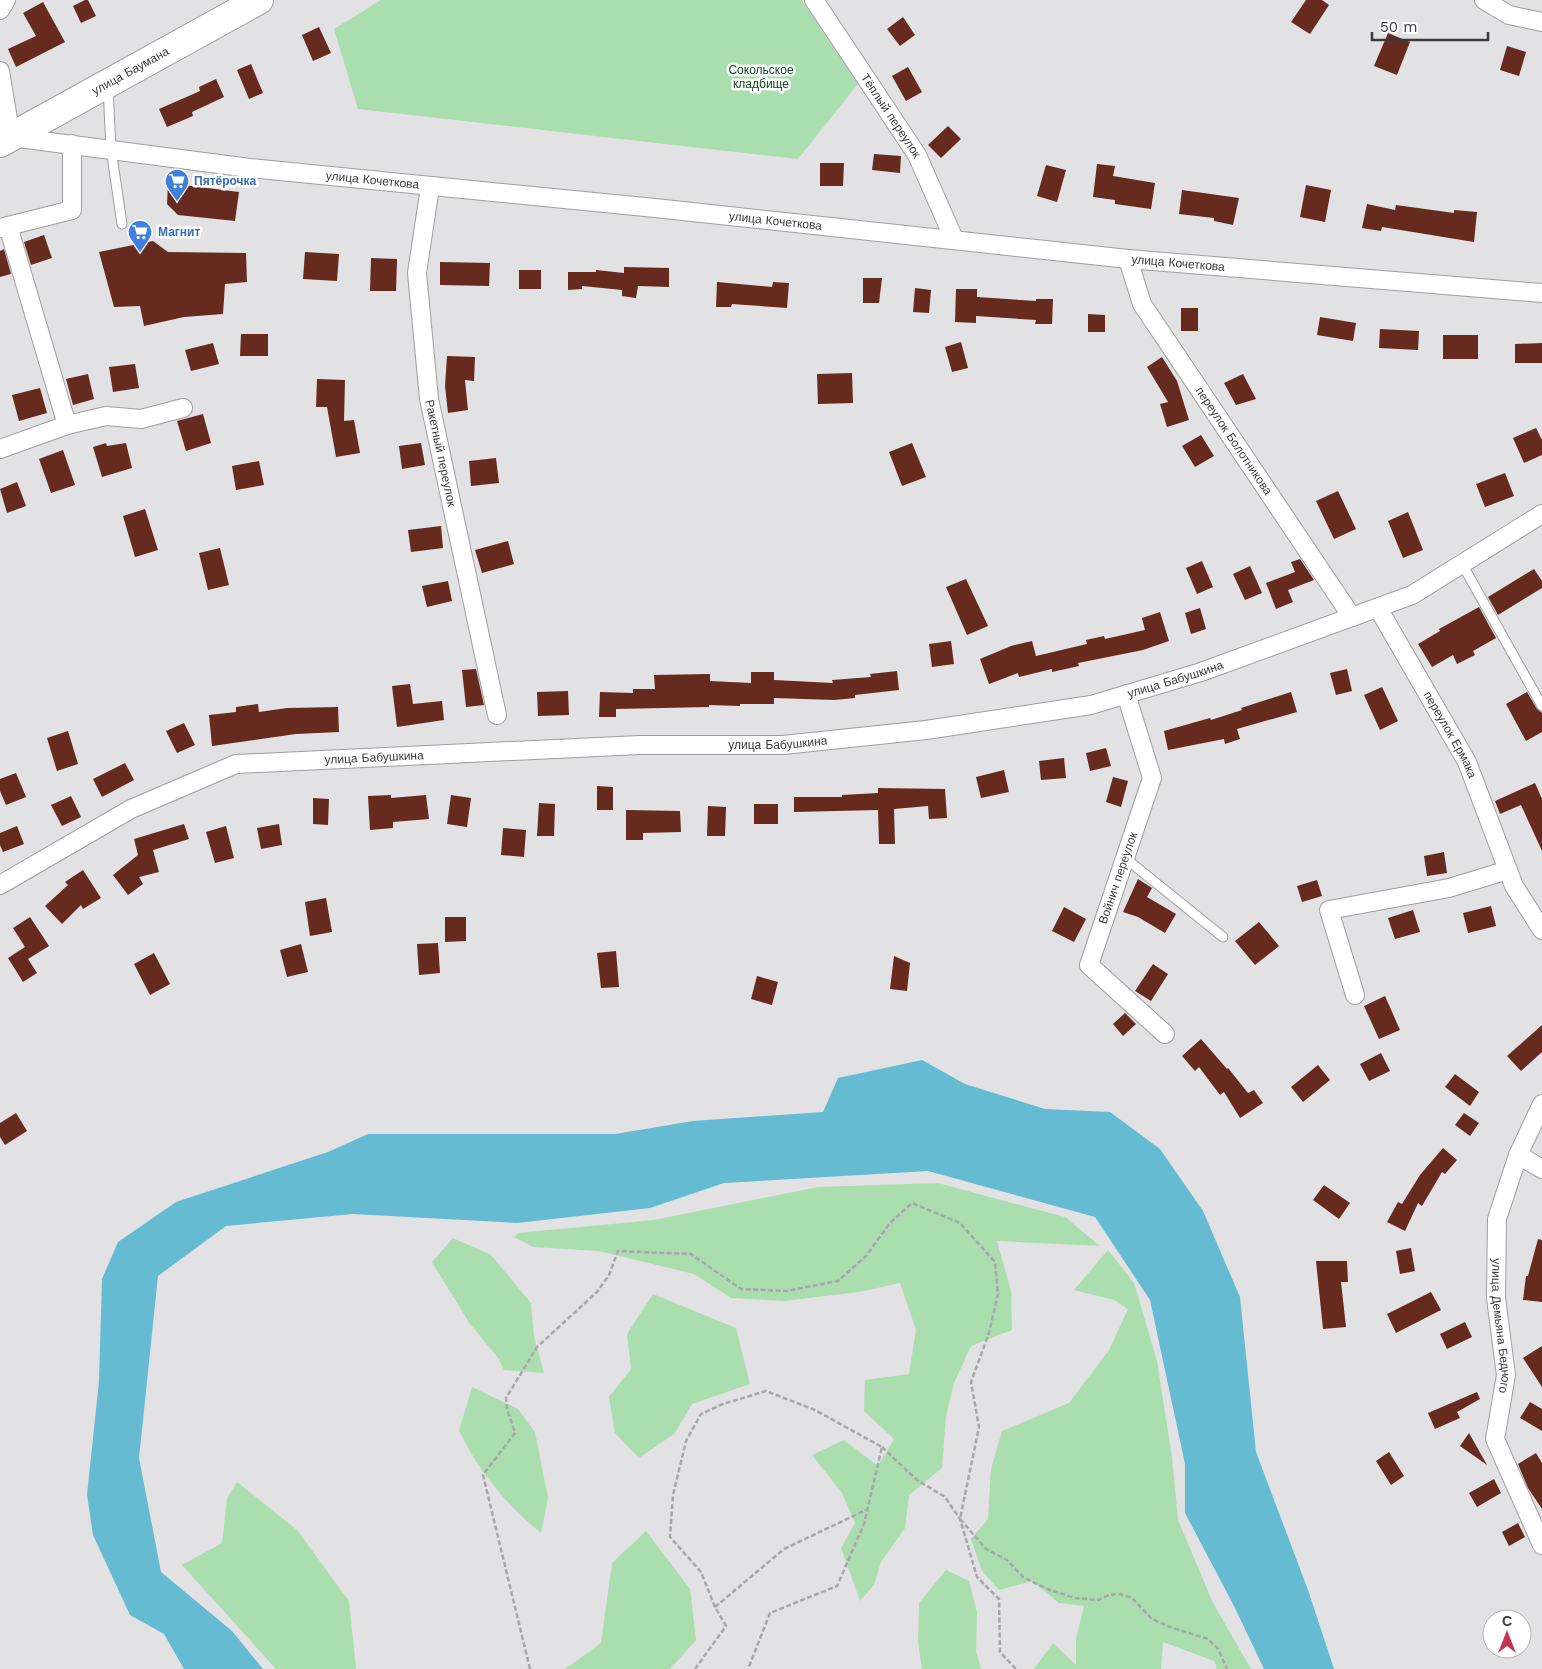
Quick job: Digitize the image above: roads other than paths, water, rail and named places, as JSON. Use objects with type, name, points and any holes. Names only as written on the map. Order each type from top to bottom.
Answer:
[{"type":"main road","name":"улица Баумана","points":[[6,140],[259,0]]},
{"type":"street","points":[[0,10],[6,0]]},
{"type":"street","name":"Тёплый переулок","points":[[814,0],[917,155],[954,239]]},
{"type":"street","points":[[1484,0],[1508,15],[1542,22]]},
{"type":"street","points":[[0,72],[6,140]]},
{"type":"street","name":"улица Кочеткова","points":[[6,140],[72,144],[250,168],[954,239],[1128,259],[1542,292]]},
{"type":"street","points":[[67,425],[4,227],[72,210],[72,144]]},
{"type":"street","name":"Ракетный переулок","points":[[430,187],[417,273],[428,399],[497,715]]},
{"type":"street","name":"переулок Болотникова","points":[[1128,259],[1142,304],[1352,617]]},
{"type":"street","points":[[0,448],[67,425],[106,416],[141,419],[183,408]]},
{"type":"street","name":"улица Бабушкина","points":[[0,885],[131,809],[236,764],[640,745],[783,745],[926,730],[1091,705],[1202,672],[1412,595],[1542,514]]},
{"type":"street","name":"переулок Ермака","points":[[1378,608],[1467,762],[1514,886],[1542,930]]},
{"type":"street","name":"Войнич переулок","points":[[1126,694],[1152,778],[1089,965],[1165,1034]]},
{"type":"street","points":[[1355,995],[1329,910],[1449,888],[1508,870]]},
{"type":"street","name":"улица Демьяна Бедного","points":[[1542,1104],[1518,1155],[1497,1219],[1496,1298],[1506,1375],[1495,1439],[1542,1545]]},
{"type":"street","points":[[1518,1155],[1542,1169]]},
{"type":"lane","points":[[107,84],[112,149],[122,224]]},
{"type":"lane","points":[[1462,564],[1542,706]]},
{"type":"lane","points":[[1126,858],[1223,937]]},
{"type":"water","points":[[922,1060],[965,1084],[1045,1109],[1110,1112],[1160,1149],[1203,1211],[1240,1297],[1256,1452],[1308,1590],[1334,1669],[1264,1669],[1234,1606],[1185,1513],[1185,1464],[1150,1300],[1095,1217],[928,1171],[724,1183],[650,1208],[517,1223],[353,1214],[226,1226],[158,1276],[139,1458],[161,1572],[232,1631],[263,1669],[184,1669],[164,1634],[130,1615],[93,1535],[87,1495],[99,1381],[102,1279],[118,1242],[176,1202],[328,1152],[368,1134],[615,1134],[693,1121],[823,1112],[838,1078]]},
{"type":"place","name":"Пятёрочка","points":[[177,202]]},
{"type":"place","name":"Магнит","points":[[140,253]]},
{"type":"park label","name":"Сокольское кладбище","points":[[761,77]]}]
